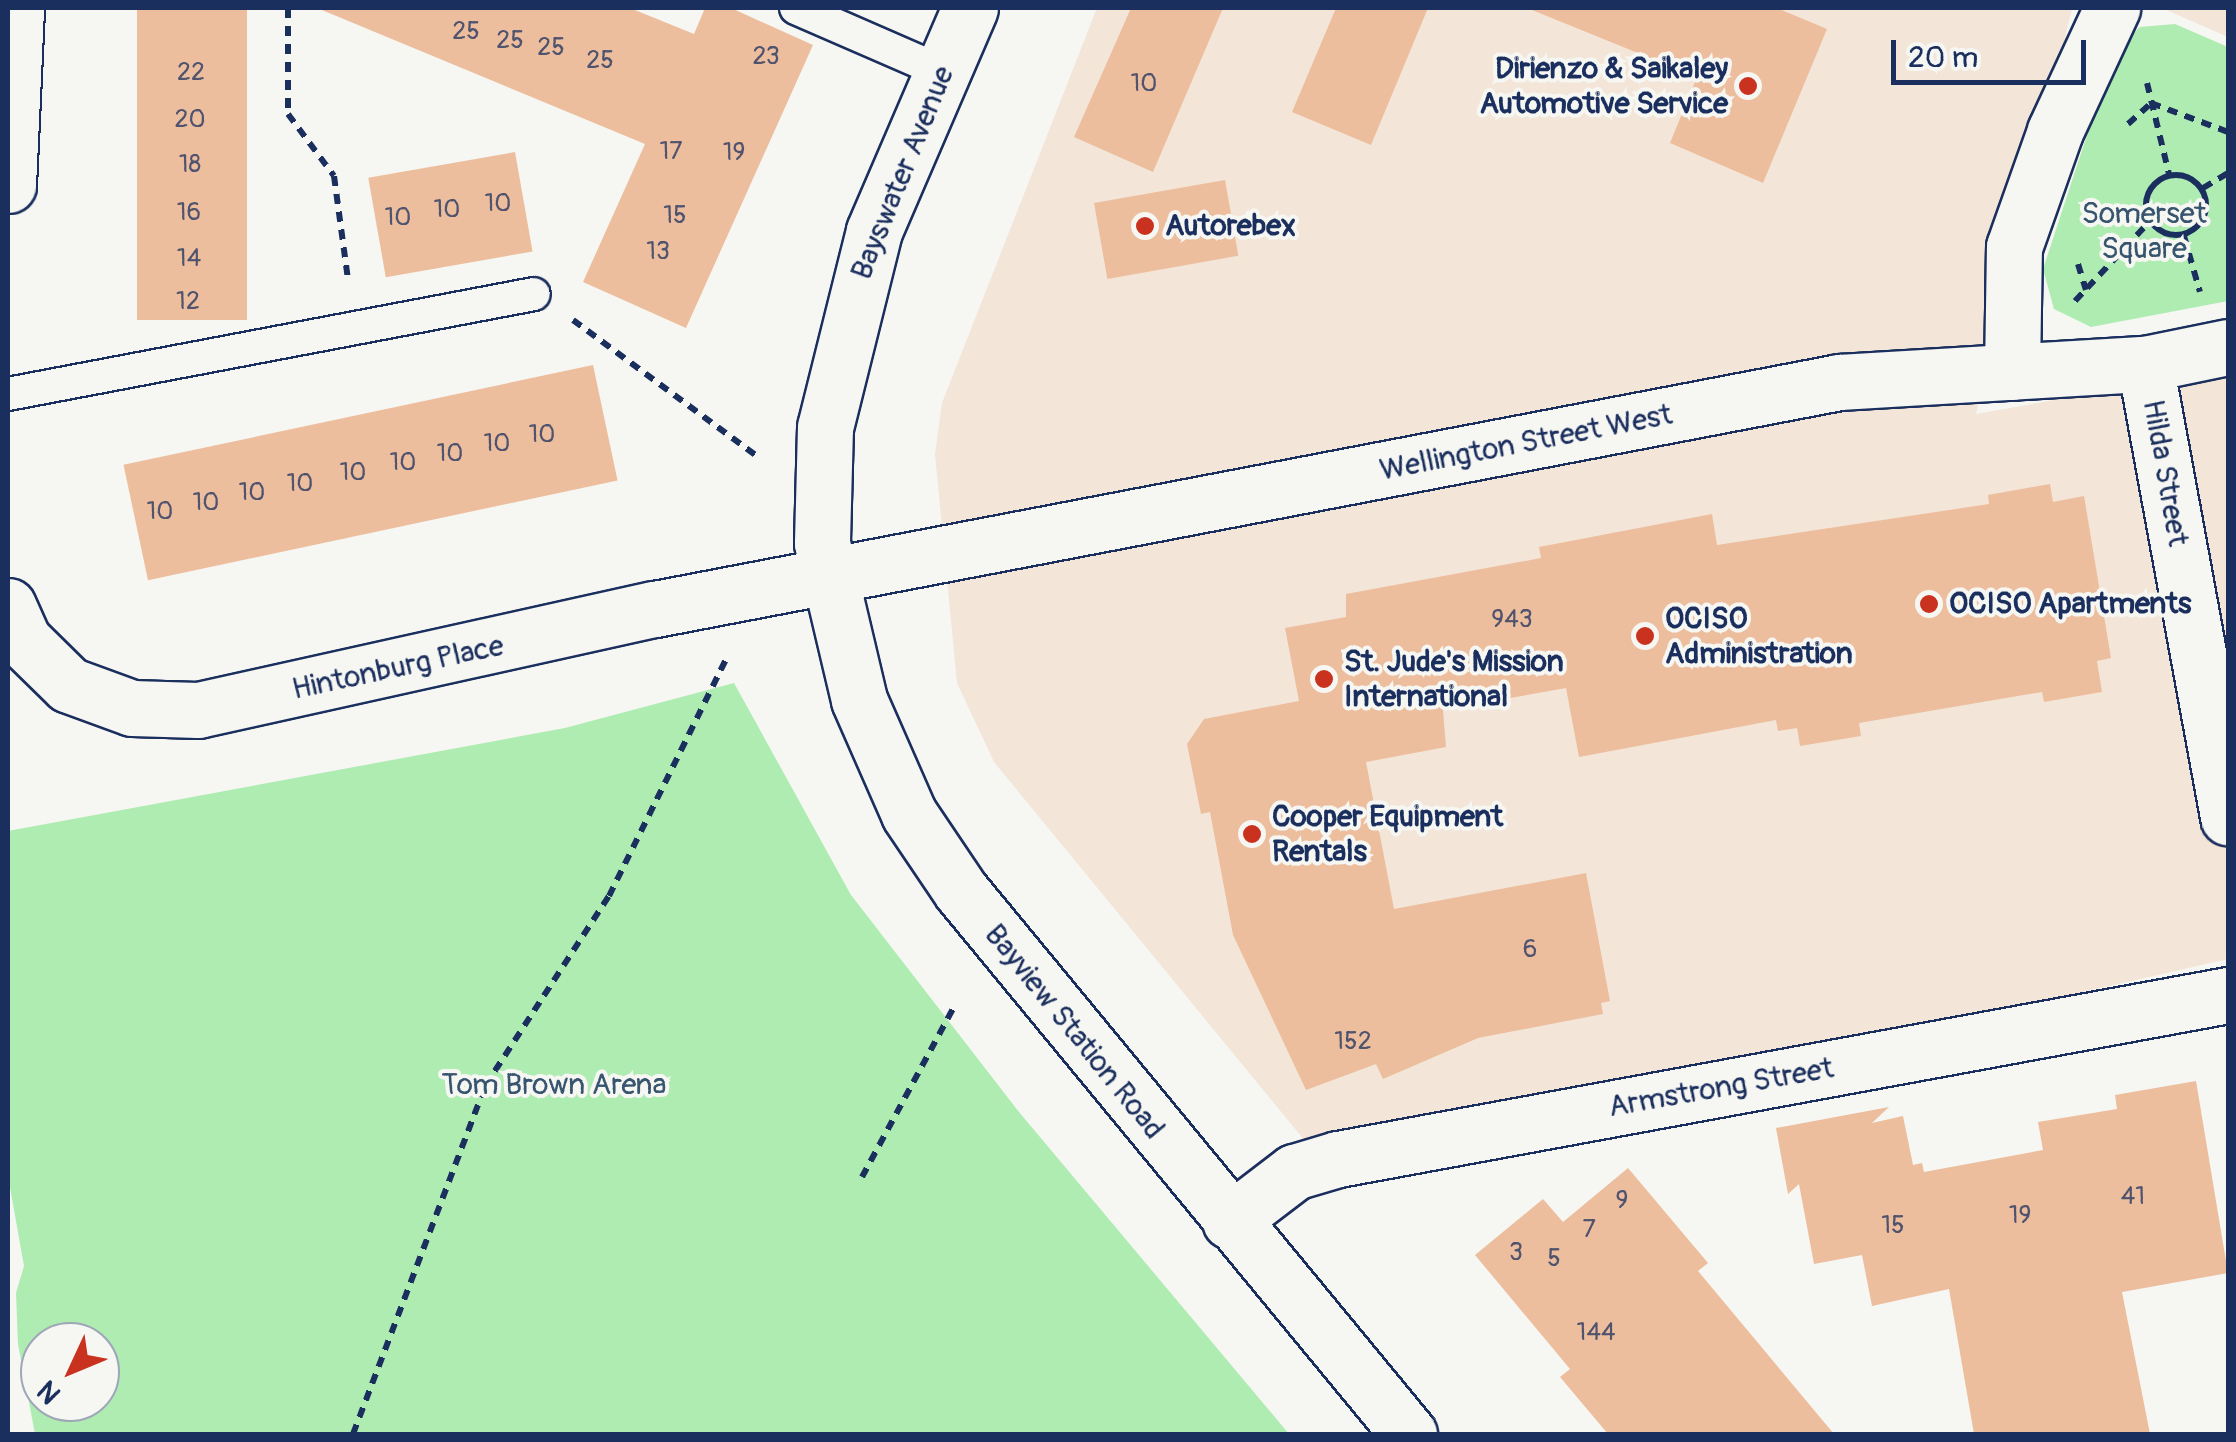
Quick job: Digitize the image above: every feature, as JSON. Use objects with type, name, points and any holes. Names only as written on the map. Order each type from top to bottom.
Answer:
[{"type":"street","points":[[8,185],[16,8]]},
{"type":"street","name":"Bayswater Avenue","points":[[828,578],[820,480],[841,344],[874,231],[970,8]]},
{"type":"street","points":[[2012,372],[2014,248],[2055,131],[2112,8]]},
{"type":"street","name":"Wellington Street West","points":[[828,578],[1839,382],[2145,364],[2216,326]]},
{"type":"street","name":"Hilda Street","points":[[2145,364],[2227,810]]},
{"type":"street","name":"Hintonburg Place","points":[[8,606],[23,640],[69,685],[162,713],[828,578]]},
{"type":"street","name":"Bayview Station Road","points":[[828,578],[859,700],[908,814],[1002,947],[1409,1434]]},
{"type":"street","name":"Armstrong Street","points":[[1230,1221],[1294,1172],[1326,1162],[2228,995]]},
{"type":"lane","points":[[796,8],[942,72]]},
{"type":"lane","points":[[8,394],[534,294]]},
{"type":"path","points":[[288,8],[288,114],[334,176],[354,328]]},
{"type":"path","points":[[2145,74],[2169,174]]},
{"type":"path","points":[[2151,103],[2228,132]]},
{"type":"path","points":[[2115,136],[2151,103]]},
{"type":"path","points":[[2203,188],[2228,173]]},
{"type":"path","points":[[2169,174],[2188,175],[2203,188],[2207,207],[2201,225],[2184,236],[2165,234],[2150,222],[2145,203],[2152,185],[2169,174]]},
{"type":"path","points":[[2060,316],[2150,222]]},
{"type":"path","points":[[2184,236],[2216,326]]},
{"type":"path","points":[[2074,254],[2086,290]]},
{"type":"path","points":[[534,294],[757,456]]},
{"type":"path","points":[[353,1434],[485,1086],[609,896],[730,650]]},
{"type":"path","points":[[862,1177],[953,1009]]},
{"type":"shaded area","points":[[1097,8],[2072,8],[1976,414],[2228,369],[2228,959],[1324,1164],[994,762],[957,683],[935,454],[942,403]]},
{"type":"shaded area","points":[[2162,8],[2228,8],[2228,37]]},
{"type":"green space","name":"Somerset Square","points":[[2175,24],[2228,47],[2228,301],[2091,327],[2054,309],[2043,269],[2115,50],[2140,27]]},
{"type":"green space","name":"Tom Brown Arena","points":[[734,683],[851,895],[1019,1112],[1289,1434],[35,1434],[33,1422],[120,1422],[120,1322],[20,1322],[20,1355],[16,1293],[24,1266],[8,1176],[8,831],[565,728]]},
{"type":"building","points":[[137,8],[247,8],[247,320],[137,320]]},
{"type":"building","points":[[317,8],[630,8],[694,34],[705,8],[731,8],[813,45],[686,328],[583,282],[645,144]]},
{"type":"building","points":[[1131,8],[1223,8],[1153,172],[1074,137]]},
{"type":"building","points":[[1336,8],[1428,8],[1371,145],[1292,112]]},
{"type":"building","name":"Dirienzo & Saikaley Automotive Service","points":[[1777,8],[1827,29],[1763,183],[1670,143],[1697,77],[1532,10]]},
{"type":"building","points":[[515,152],[533,251],[386,277],[368,178]]},
{"type":"building","name":"Autorebex","points":[[1225,180],[1238,256],[1107,279],[1094,203]]},
{"type":"building","points":[[593,365],[618,480],[148,580],[123,465]]},
{"type":"building","points":[[2050,484],[2053,502],[2084,496],[2111,658],[2097,661],[2102,692],[2044,702],[2042,692],[1859,723],[1861,736],[1800,746],[1797,728],[1778,731],[1776,720],[1579,757],[1566,688],[1443,710],[1446,747],[1366,762],[1394,909],[1586,873],[1610,1001],[1601,1003],[1603,1014],[1478,1038],[1383,1079],[1376,1064],[1306,1090],[1233,935],[1210,812],[1201,814],[1187,744],[1204,719],[1299,701],[1285,628],[1346,617],[1346,594],[1541,558],[1539,547],[1712,514],[1717,545],[1989,504],[1988,495]]},
{"type":"building","points":[[2196,1081],[2228,1273],[2122,1292],[2150,1434],[1974,1434],[1949,1289],[1872,1306],[1862,1255],[1814,1264],[1799,1184],[1788,1194],[1776,1128],[1889,1107],[1872,1123],[1903,1116],[1913,1165],[1922,1163],[1924,1172],[2043,1150],[2038,1122],[2117,1109],[2115,1095]]},
{"type":"building","points":[[1628,1168],[1708,1263],[1698,1271],[1834,1434],[1608,1434],[1560,1377],[1570,1369],[1475,1255],[1543,1199],[1563,1222]]},
{"type":"place","name":"Dirienzo & Saikaley Automotive Service","points":[[1748,86]]},
{"type":"place","name":"Autorebex","points":[[1145,226]]},
{"type":"place","name":"OCISO Apartments","points":[[1929,604]]},
{"type":"place","name":"OCISO Administration","points":[[1645,636]]},
{"type":"place","name":"St. Jude's Mission International","points":[[1324,679]]},
{"type":"place","name":"Cooper Equipment Rentals","points":[[1252,834]]}]
